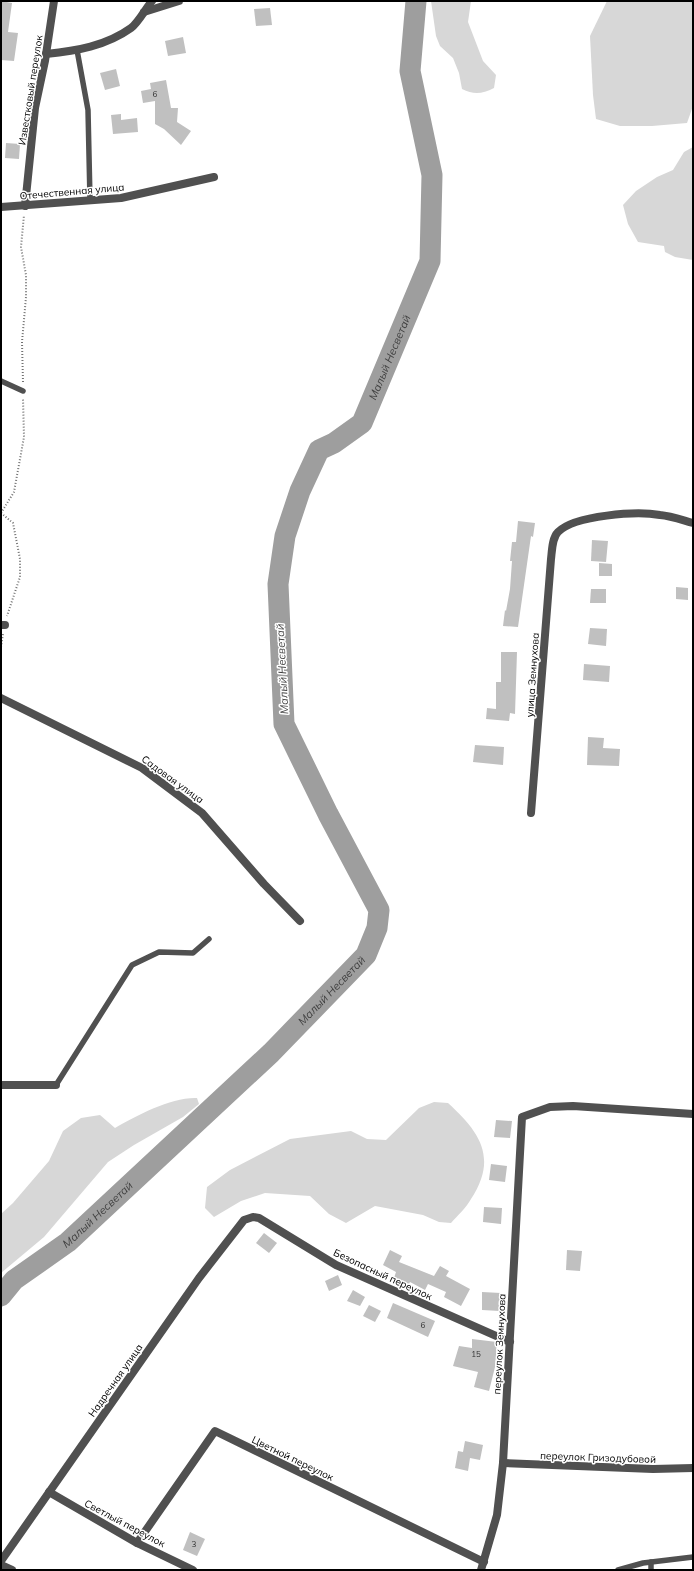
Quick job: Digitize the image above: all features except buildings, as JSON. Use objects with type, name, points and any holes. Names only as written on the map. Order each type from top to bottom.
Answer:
[{"type":"street","name":"Известковый переулок","points":[[25,206],[35,108],[46,54],[54,1]]},
{"type":"street","points":[[46,54],[76,50],[104,42],[132,27],[152,1]]},
{"type":"street","points":[[144,12],[179,1]]},
{"type":"street","name":"Отечественная улица","points":[[1,208],[121,198],[214,177]]},
{"type":"street","name":"улица Земнухова","points":[[531,813],[551,559],[554,538],[558,532],[564,528],[581,520],[597,517],[634,514],[659,514],[693,523]]},
{"type":"street","name":"Садовая улица","points":[[1,698],[142,768],[202,813],[264,884],[300,921]]},
{"type":"street","points":[[1,1085],[56,1085]]},
{"type":"street","name":"переулок Земнухова","points":[[481,1570],[497,1514],[503,1463],[522,1117],[550,1107],[572,1106],[693,1114]]},
{"type":"street","name":"Безопасный переулок","points":[[253,1217],[259,1218],[336,1265],[510,1342]]},
{"type":"street","name":"Надречная улица","points":[[1,1561],[48,1492],[204,1272],[239,1225],[244,1220],[253,1217]]},
{"type":"street","name":"Цветной переулок","points":[[138,1543],[215,1431],[484,1562]]},
{"type":"street","name":"переулок Гризодубовой","points":[[503,1463],[653,1470],[693,1468]]},
{"type":"street","name":"Светлый переулок","points":[[48,1492],[138,1543],[193,1570]]},
{"type":"street","points":[[1,1565],[12,1570]]},
{"type":"lane","points":[[76,50],[88,110],[90,200]]},
{"type":"lane","points":[[1,381],[23,391]]},
{"type":"lane","points":[[56,1085],[132,965],[159,952],[192,953],[209,939]]},
{"type":"lane","points":[[618,1570],[652,1562],[693,1557]]},
{"type":"lane","points":[[651,1570],[652,1562]]},
{"type":"path","points":[[1,647],[3,625],[20,577],[20,559],[13,523],[1,513],[14,492],[24,437],[22,342],[26,297],[26,275],[21,247],[25,206]]},
{"type":"shaded area","points":[[431,1],[471,1],[468,22],[483,61],[496,75],[494,88],[486,92],[478,93],[462,89],[459,73],[453,58],[440,46],[436,36]]},
{"type":"shaded area","points":[[607,1],[693,1],[693,106],[687,123],[652,126],[620,126],[596,119],[593,95],[590,36]]},
{"type":"shaded area","points":[[693,147],[693,260],[675,257],[665,252],[664,246],[638,242],[628,224],[623,205],[636,191],[657,177],[673,170],[684,152]]},
{"type":"shaded area","points":[[197,1098],[199,1104],[183,1117],[134,1145],[108,1162],[44,1237],[1,1273],[1,1214],[13,1203],[49,1161],[63,1131],[81,1118],[100,1115],[115,1128],[144,1113],[176,1100]]},
{"type":"shaded area","points":[[434,1102],[448,1103],[469,1124],[482,1146],[484,1158],[483,1171],[479,1184],[467,1205],[451,1223],[439,1222],[423,1215],[375,1206],[346,1223],[329,1214],[310,1196],[265,1193],[241,1201],[214,1217],[205,1208],[207,1187],[230,1170],[290,1139],[351,1131],[367,1139],[386,1140],[419,1108]]},
{"type":"waterway","name":"Малый Несветай","points":[[1,1296],[14,1280],[68,1242],[271,1053],[366,955],[377,928],[379,910],[328,814],[284,724],[278,584],[285,536],[300,491],[319,450],[334,443],[362,423],[430,261],[432,175],[410,71],[416,1]]}]
